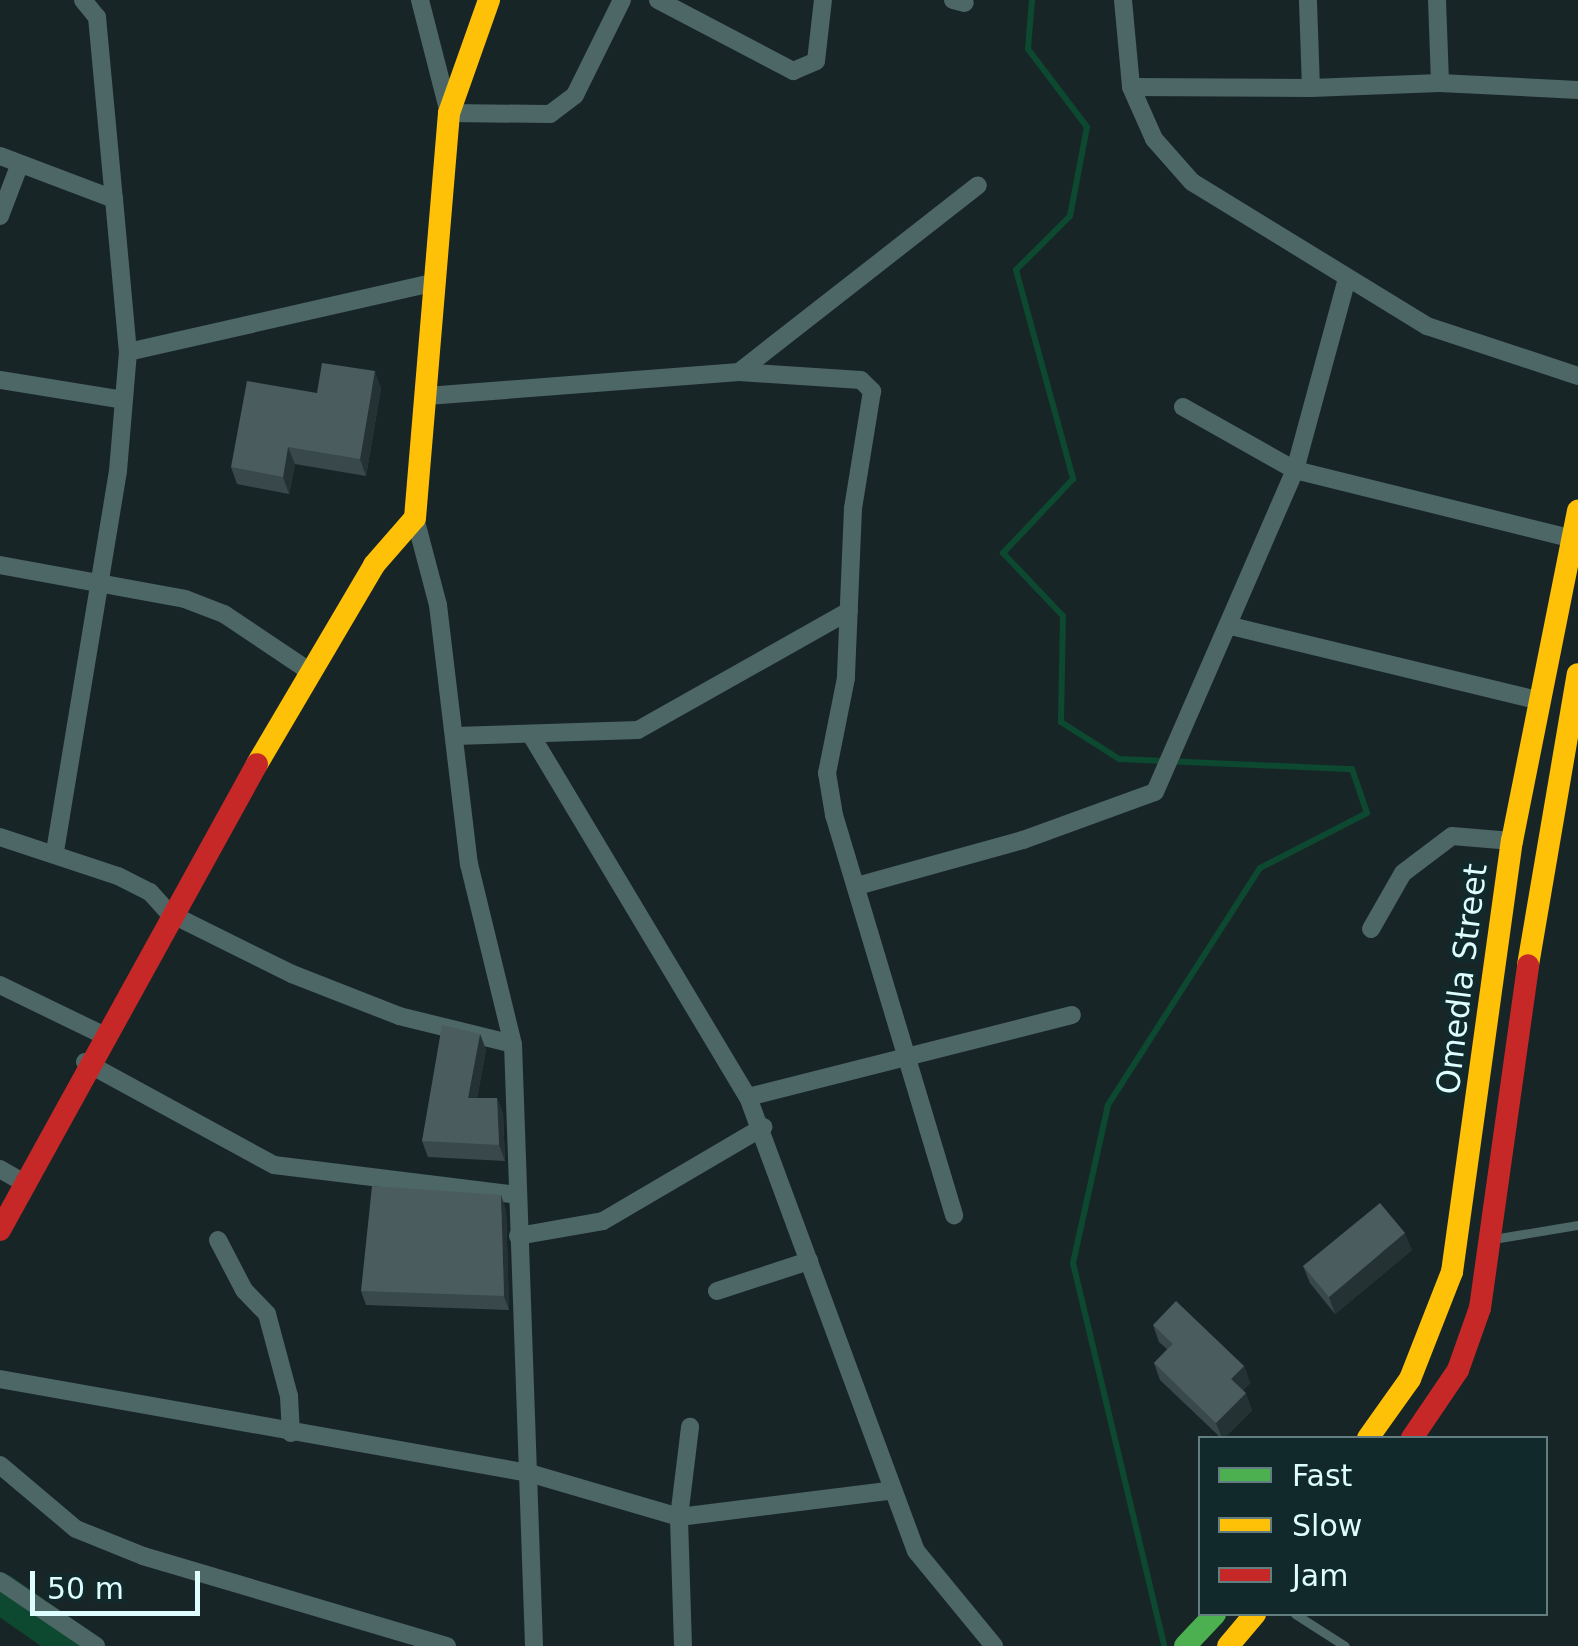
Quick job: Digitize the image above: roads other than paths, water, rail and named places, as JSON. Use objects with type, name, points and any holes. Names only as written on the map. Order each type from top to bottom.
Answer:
[{"type":"main road","points":[[0,1230],[85,1062],[169,913],[374,565],[415,518],[449,113],[489,0]]},
{"type":"main road","name":"Omedla Street","points":[[1369,1436],[1417,1363],[1439,1313],[1459,1236],[1512,841],[1578,511]]},
{"type":"main road","name":"Omedla Street","points":[[1413,1436],[1458,1370],[1493,1239],[1539,883],[1578,674]]},
{"type":"main road","points":[[1459,1236],[1493,1239]]},
{"type":"main road","points":[[1184,1646],[1212,1616]]},
{"type":"main road","points":[[1228,1646],[1253,1616]]},
{"type":"street","points":[[54,853],[101,584],[128,352],[98,17],[84,0]]},
{"type":"street","points":[[420,0],[449,113],[550,114],[565,107],[622,0]]},
{"type":"street","points":[[658,0],[794,71],[816,60],[824,0]]},
{"type":"street","points":[[1123,0],[1131,87],[1154,139],[1192,182],[1427,326],[1578,376]]},
{"type":"street","points":[[1308,0],[1312,88]]},
{"type":"street","points":[[1436,0],[1440,83]]},
{"type":"street","points":[[1131,87],[1312,88],[1440,83],[1578,90]]},
{"type":"street","points":[[0,156],[114,199]]},
{"type":"street","points":[[0,216],[19,166]]},
{"type":"street","points":[[739,372],[978,184]]},
{"type":"street","points":[[857,886],[1137,801],[1155,792],[1168,774],[1295,470],[1348,278]]},
{"type":"street","points":[[128,352],[436,282]]},
{"type":"street","points":[[427,396],[739,372],[862,380],[872,391],[853,508],[846,678],[827,773],[954,1215]]},
{"type":"street","points":[[0,380],[122,400]]},
{"type":"street","points":[[1183,407],[1295,470],[1575,538]]},
{"type":"street","points":[[415,518],[438,605],[469,864],[513,1044],[534,1646]]},
{"type":"street","points":[[0,565],[185,599],[224,614],[312,673]]},
{"type":"street","points":[[455,736],[638,730],[849,611]]},
{"type":"street","points":[[1231,626],[1538,700]]},
{"type":"street","points":[[531,735],[748,1097],[889,1490],[916,1551],[994,1646]]},
{"type":"street","points":[[1370,929],[1403,873],[1452,836],[1512,841]]},
{"type":"street","points":[[0,838],[54,853],[150,892],[169,913],[292,974],[400,1016],[513,1044]]},
{"type":"street","points":[[0,985],[101,1034]]},
{"type":"street","points":[[748,1097],[1072,1016]]},
{"type":"street","points":[[85,1062],[274,1165],[518,1195]]},
{"type":"street","points":[[518,1236],[603,1221],[762,1128]]},
{"type":"street","points":[[0,1169],[24,1182]]},
{"type":"street","points":[[218,1240],[244,1290],[267,1314],[289,1396],[291,1433]]},
{"type":"street","points":[[717,1292],[809,1261]]},
{"type":"street","points":[[0,1379],[529,1472],[679,1517],[889,1490]]},
{"type":"street","points":[[682,1646],[679,1517],[690,1427]]},
{"type":"street","points":[[0,1464],[76,1529],[142,1556],[446,1646]]},
{"type":"street","points":[[0,1581],[96,1646]]},
{"type":"lane","points":[[1493,1239],[1578,1225]]},
{"type":"lane","points":[[1298,1616],[1345,1646]]},
{"type":"waterway","points":[[1032,0],[1028,49],[1087,127],[1070,216],[1016,270],[1073,479],[1003,553],[1063,616],[1061,722],[1119,759],[1352,769],[1367,813],[1260,868],[1108,1105],[1073,1263],[1164,1646]]},
{"type":"waterway","points":[[0,1593],[76,1646]]}]
